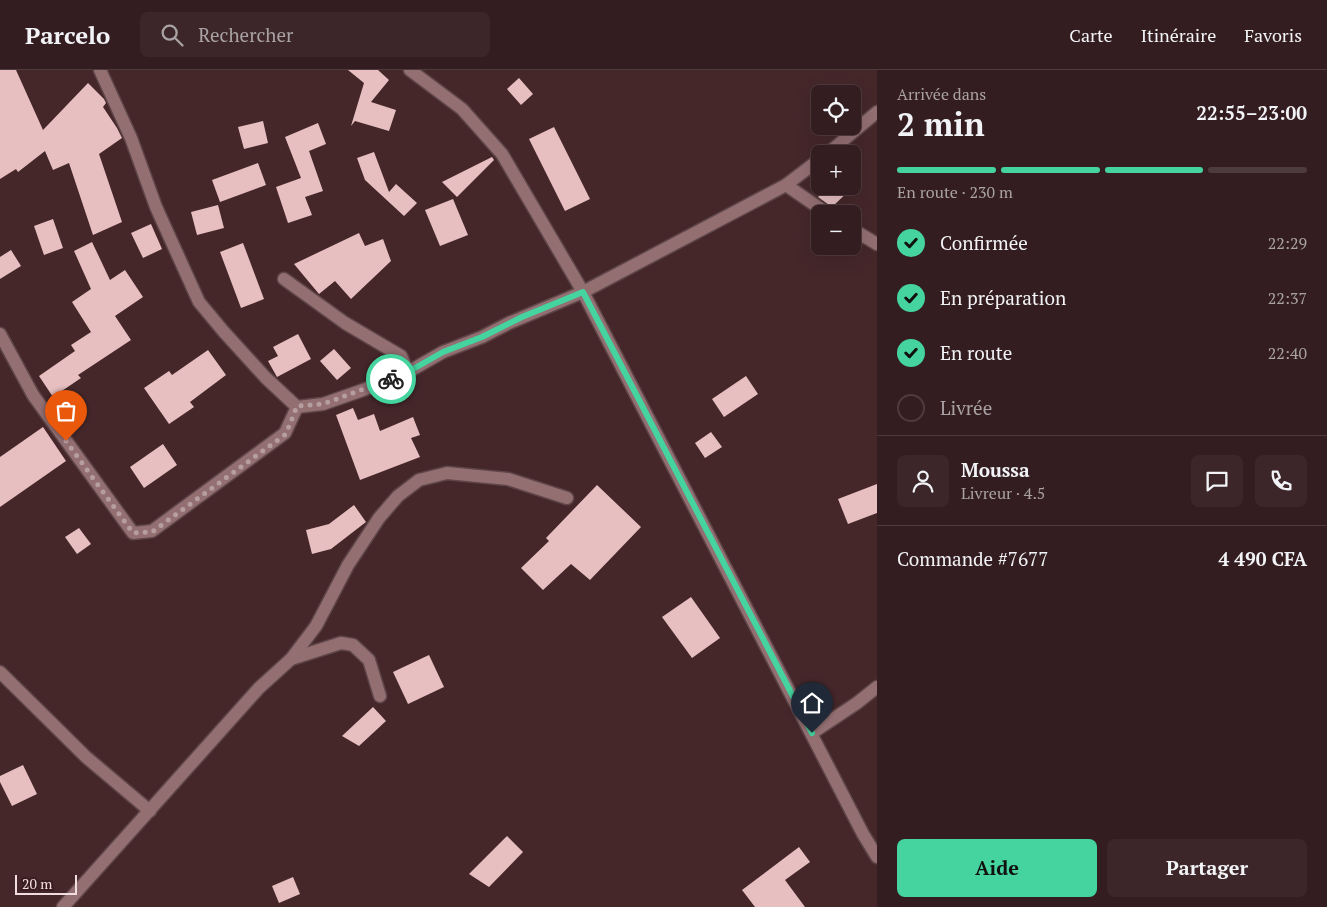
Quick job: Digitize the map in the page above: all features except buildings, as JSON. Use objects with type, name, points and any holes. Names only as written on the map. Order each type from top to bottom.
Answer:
[{"type":"street","points":[[100,70],[131,138],[156,207],[199,302],[260,372],[297,406],[323,404],[363,390],[408,372],[443,352],[482,337],[524,316],[583,292],[786,185],[811,166]]},
{"type":"street","points":[[410,70],[462,109],[502,154],[583,292],[863,834],[877,857]]},
{"type":"street","points":[[838,145],[877,112]]},
{"type":"street","points":[[786,185],[815,205]]},
{"type":"street","points":[[861,234],[877,244]]},
{"type":"street","points":[[284,279],[345,323],[401,356],[408,372]]},
{"type":"street","points":[[0,334],[33,395],[133,533],[152,532],[286,434],[297,406]]},
{"type":"street","points":[[63,907],[259,688],[291,659],[316,626],[348,565],[379,518],[398,496],[419,480],[447,473],[508,479],[567,498]]},
{"type":"street","points":[[291,659],[341,643],[353,645],[369,660],[380,696]]},
{"type":"street","points":[[0,672],[86,756],[150,811]]},
{"type":"street","points":[[812,733],[858,703],[877,687]]},
{"type":"way so far","points":[[66,441],[133,533],[152,532],[286,434],[297,406],[323,404],[391,379]]},
{"type":"route","points":[[391,379],[408,372],[443,352],[482,337],[522,317],[583,292],[812,733]]}]
